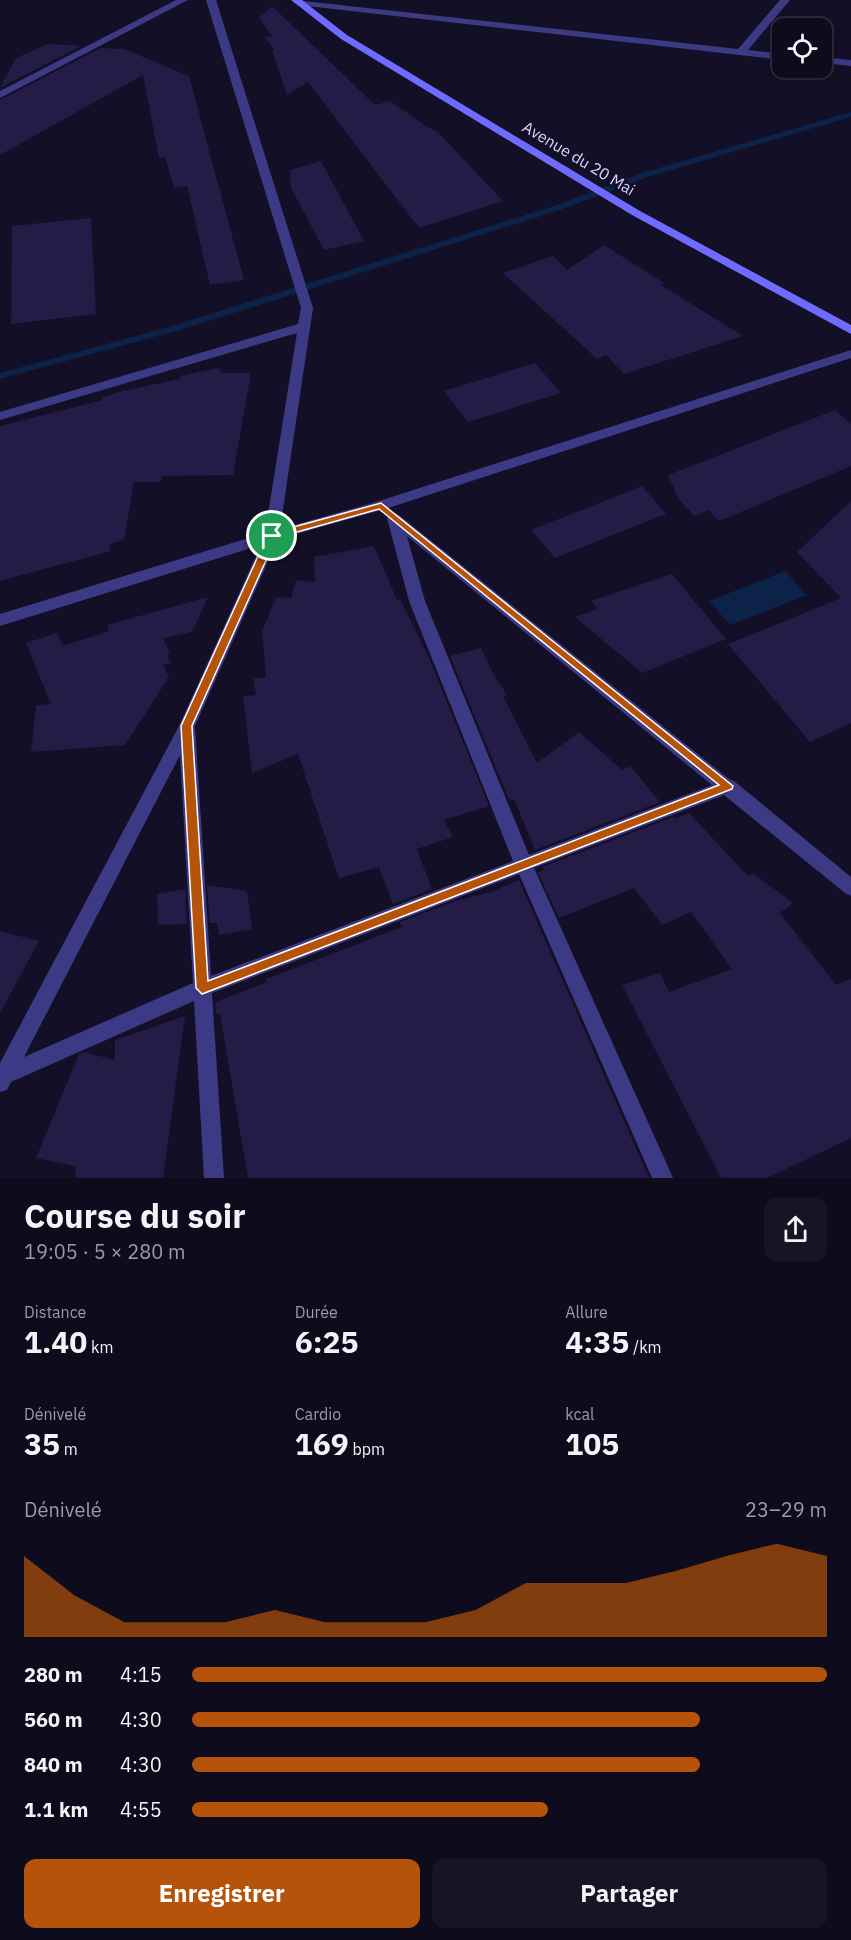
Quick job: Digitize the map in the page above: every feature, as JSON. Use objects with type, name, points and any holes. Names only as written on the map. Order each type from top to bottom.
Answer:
[{"type":"street","points":[[0,95],[183,0]]},
{"type":"street","points":[[1,1079],[187,726],[272,536],[307,308],[298,273],[211,0]]},
{"type":"street","points":[[740,53],[785,0]]},
{"type":"street","points":[[297,1],[772,56]]},
{"type":"street","name":"Avenue du 20 Mai","points":[[297,1],[344,38],[636,213],[851,330]]},
{"type":"street","points":[[832,61],[851,63]]},
{"type":"street","points":[[0,416],[306,326]]},
{"type":"street","points":[[0,620],[272,536],[381,506],[851,354]]},
{"type":"street","points":[[381,506],[851,888]]},
{"type":"street","points":[[395,519],[417,601],[524,865],[663,1178]]},
{"type":"street","points":[[187,726],[214,1178]]},
{"type":"street","points":[[1,1079],[202,988],[728,786]]},
{"type":"water","points":[[785,571],[807,595],[730,625],[709,601]]},
{"type":"building","points":[[272,6],[375,105],[390,101],[437,131],[503,201],[419,228],[308,82],[287,95],[272,50],[274,49],[265,37],[272,36],[259,18]]},
{"type":"building","points":[[48,44],[81,46],[0,88],[16,58]]},
{"type":"building","points":[[101,48],[124,49],[189,76],[244,280],[210,285],[187,186],[174,188],[165,157],[159,158],[143,75],[0,155],[0,100]]},
{"type":"building","points":[[321,161],[364,241],[324,250],[291,188],[290,170]]},
{"type":"building","points":[[91,218],[96,314],[11,324],[12,226]]},
{"type":"building","points":[[604,245],[664,283],[661,285],[743,336],[624,374],[606,355],[597,359],[503,273],[553,256],[567,270]]},
{"type":"building","points":[[535,363],[561,393],[468,422],[444,391]]},
{"type":"building","points":[[219,368],[221,373],[251,373],[233,475],[162,476],[160,482],[134,482],[124,540],[109,544],[111,551],[0,581],[0,426],[103,400],[102,398],[118,392]]},
{"type":"building","points":[[835,410],[851,424],[851,466],[719,521],[708,510],[695,516],[679,500],[668,475]]},
{"type":"building","points":[[642,486],[666,514],[555,558],[531,530]]},
{"type":"building","points":[[851,501],[851,723],[810,742],[728,644],[841,598],[797,552]]},
{"type":"building","points":[[374,546],[397,600],[400,599],[430,660],[489,806],[444,820],[453,837],[417,849],[432,889],[393,904],[379,867],[339,878],[298,754],[252,773],[243,696],[256,695],[253,679],[266,677],[262,632],[276,597],[291,598],[296,580],[315,582],[314,557]]},
{"type":"building","points":[[672,574],[726,639],[642,673],[575,617],[598,609],[591,601]]},
{"type":"building","points":[[208,597],[192,632],[163,638],[170,654],[167,655],[171,663],[163,665],[169,677],[125,745],[31,752],[36,705],[51,704],[26,643],[57,633],[63,646],[109,631],[107,625]]},
{"type":"building","points":[[481,648],[507,695],[503,696],[537,763],[579,732],[622,770],[630,766],[660,802],[535,850],[514,799],[509,800],[450,656]]},
{"type":"building","points":[[689,813],[748,876],[753,873],[793,903],[780,913],[836,985],[851,979],[851,1138],[767,1178],[721,1178],[622,985],[660,973],[669,992],[732,969],[691,912],[662,925],[634,888],[559,918],[538,873],[544,870],[542,867]]},
{"type":"building","points":[[519,880],[649,1178],[248,1178],[220,1014],[216,1013],[215,1002],[267,982],[266,979],[402,927],[400,922],[456,901],[491,892]]},
{"type":"building","points":[[207,885],[247,891],[252,929],[219,935],[217,923],[210,923]]},
{"type":"building","points":[[185,889],[187,924],[158,925],[157,894]]},
{"type":"building","points":[[0,931],[39,941],[0,1013]]},
{"type":"building","points":[[185,1016],[163,1178],[76,1178],[75,1166],[36,1158],[79,1054],[84,1052],[115,1060],[115,1040]]},
{"type":"waterway","points":[[0,376],[176,328],[557,208],[648,174],[851,114]]},
{"type":"route","points":[[381,506],[728,786],[202,988],[187,726],[272,536],[381,506]]}]
